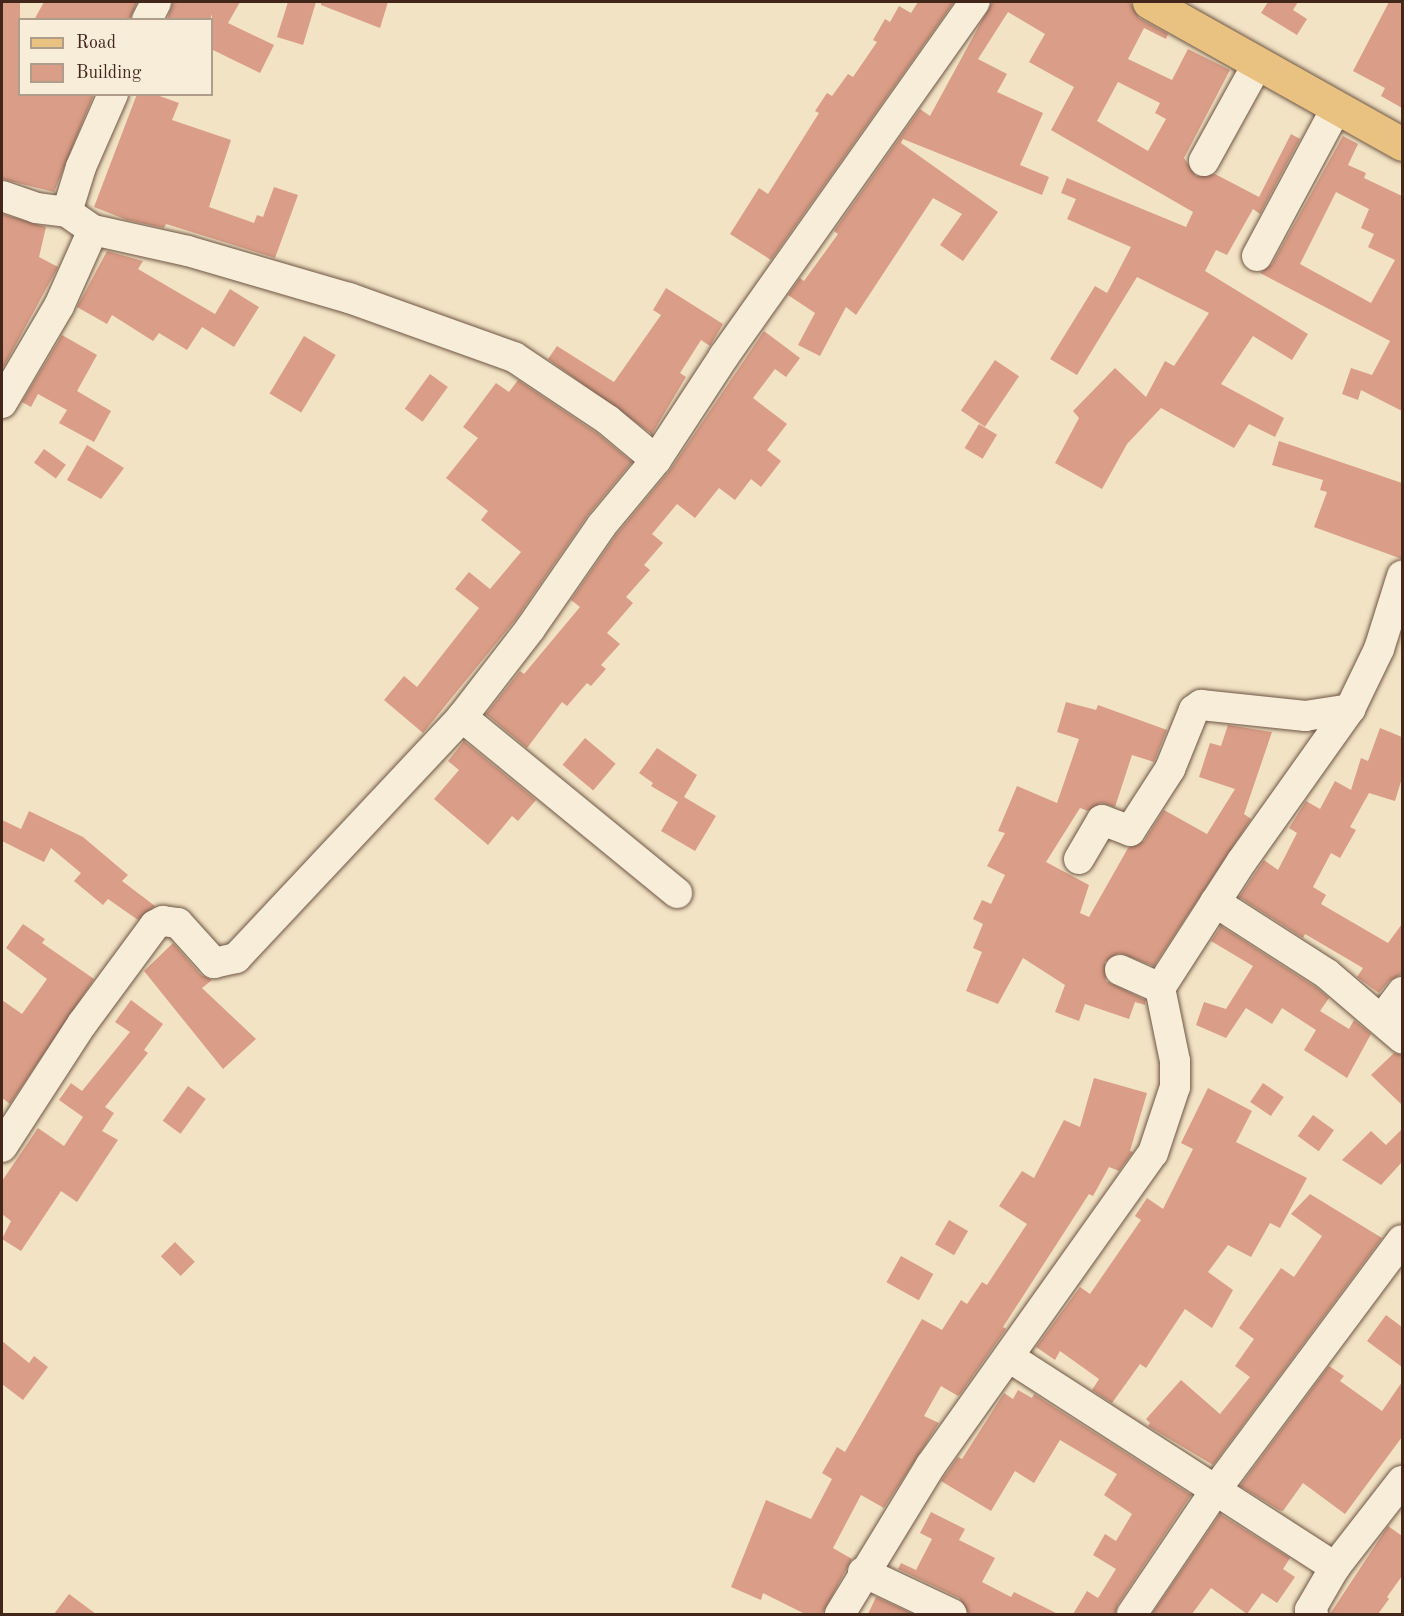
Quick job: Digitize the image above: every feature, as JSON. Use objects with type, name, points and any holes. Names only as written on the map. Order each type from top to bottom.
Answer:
[{"type":"main road","points":[[1149,2],[1402,144]]},
{"type":"street","points":[[148,18],[156,2]]},
{"type":"street","points":[[2,1147],[82,1024],[155,925],[163,921],[178,923],[214,963],[237,958],[462,717],[531,629],[602,525],[656,460],[724,356],[975,2]]},
{"type":"street","points":[[1204,161],[1257,63]]},
{"type":"street","points":[[67,212],[81,166],[112,96]]},
{"type":"street","points":[[1257,256],[1338,107]]},
{"type":"street","points":[[2,196],[36,208],[67,212],[93,230],[188,251],[350,298],[514,357],[608,420],[656,460]]},
{"type":"street","points":[[2,403],[59,306],[93,230]]},
{"type":"street","points":[[840,1614],[863,1572],[931,1465],[1153,1153],[1175,1087],[1175,1061],[1160,988],[1215,902],[1350,709],[1379,649],[1402,576]]},
{"type":"street","points":[[1079,859],[1102,820],[1130,831],[1170,769],[1194,710],[1201,705],[1305,716],[1350,709]]},
{"type":"street","points":[[462,717],[677,893]]},
{"type":"street","points":[[1215,902],[1327,974],[1392,1028],[1402,992]]},
{"type":"street","points":[[1120,970],[1160,988]]},
{"type":"street","points":[[1132,1614],[1217,1488],[1402,1240]]},
{"type":"street","points":[[1009,1357],[1217,1488],[1335,1567]]},
{"type":"street","points":[[1309,1613],[1335,1567],[1402,1481]]},
{"type":"street","points":[[863,1572],[952,1614]]},
{"type":"building","points":[[2,2],[20,2],[18,96],[93,96],[54,192],[2,179]]},
{"type":"building","points":[[44,2],[137,2],[131,18],[35,18]]},
{"type":"building","points":[[173,2],[240,2],[228,23],[274,45],[260,73],[213,50],[212,14],[211,18],[168,18]]},
{"type":"building","points":[[288,2],[316,2],[303,45],[277,37]]},
{"type":"building","points":[[321,2],[388,2],[380,28],[321,5]]},
{"type":"building","points":[[918,2],[954,2],[771,260],[730,234],[759,188],[768,194],[819,113],[815,111],[827,93],[832,96],[848,74],[853,77],[877,42],[873,40],[885,19],[890,22],[899,6],[911,13]]},
{"type":"building","points":[[992,2],[1130,2],[1139,18],[1168,34],[1166,39],[1144,28],[1128,59],[1172,80],[1188,49],[1230,70],[1184,158],[1196,176],[1215,174],[1259,197],[1291,134],[1300,139],[1260,214],[1253,209],[1227,255],[1216,250],[1205,271],[1308,334],[1292,360],[1253,336],[1221,384],[1284,418],[1275,437],[1249,424],[1234,448],[1161,408],[1127,444],[1102,489],[1055,463],[1079,418],[1073,411],[1115,368],[1146,397],[1165,361],[1174,366],[1209,313],[1137,277],[1077,375],[1050,359],[1095,286],[1107,293],[1131,247],[1067,219],[1076,199],[1061,193],[1067,178],[1186,227],[1193,212],[1051,130],[1074,87],[1029,62],[1045,34],[1008,12],[978,59],[1007,74],[997,92],[1043,113],[1020,165],[1049,177],[1042,195],[903,139],[901,143],[998,212],[963,261],[940,245],[962,214],[933,198],[856,315],[846,307],[820,356],[798,345],[815,313],[788,295],[800,278],[804,281],[838,234],[834,231],[920,109],[930,116]],"holes":[[[1118,82],[1160,103],[1155,113],[1166,119],[1148,151],[1097,121]]]},
{"type":"building","points":[[1268,2],[1298,2],[1293,10],[1307,19],[1297,35],[1261,13]]},
{"type":"building","points":[[1389,2],[1402,2],[1402,108],[1381,96],[1385,88],[1353,71]]},
{"type":"building","points":[[136,96],[160,96],[179,103],[172,120],[231,140],[209,207],[254,223],[257,215],[263,217],[274,187],[298,195],[275,258],[166,224],[164,228],[127,220],[94,207]]},
{"type":"building","points":[[1343,136],[1358,144],[1348,165],[1366,173],[1364,178],[1402,196],[1402,411],[1361,390],[1358,400],[1342,394],[1351,368],[1372,375],[1390,341],[1260,273],[1272,264]],"holes":[[[1336,192],[1369,209],[1361,228],[1374,234],[1368,247],[1395,260],[1371,303],[1300,264]]]},
{"type":"building","points":[[2,214],[46,227],[39,257],[58,267],[2,370]]},
{"type":"building","points":[[107,251],[143,261],[138,269],[215,314],[230,289],[259,307],[234,347],[202,327],[187,350],[159,333],[153,341],[112,315],[107,324],[77,307]]},
{"type":"building","points":[[666,288],[723,324],[710,346],[701,340],[680,373],[686,377],[652,434],[548,359],[557,346],[614,382],[661,315],[653,310]]},
{"type":"building","points":[[764,331],[800,358],[786,377],[775,369],[753,398],[787,424],[767,450],[781,461],[761,487],[751,479],[735,500],[719,488],[695,518],[677,504],[652,534],[663,543],[644,565],[650,570],[626,597],[633,603],[607,633],[620,644],[601,665],[606,669],[591,686],[587,683],[567,706],[562,702],[527,748],[486,714],[520,671],[524,674],[580,607],[571,600],[616,535],[670,470]]},
{"type":"building","points":[[62,335],[97,355],[77,391],[111,411],[94,442],[59,423],[67,410],[38,394],[31,407],[22,402]]},
{"type":"building","points":[[304,336],[336,355],[301,412],[269,393]]},
{"type":"building","points":[[995,360],[1019,376],[985,427],[961,411]]},
{"type":"building","points":[[430,374],[448,387],[423,422],[405,409]]},
{"type":"building","points":[[518,380],[598,434],[632,462],[588,515],[516,619],[423,733],[384,700],[404,676],[417,687],[479,608],[455,589],[469,572],[490,589],[521,552],[481,520],[488,511],[446,478],[478,438],[463,427],[496,383],[509,392]]},
{"type":"building","points":[[979,424],[997,435],[983,459],[965,448]]},
{"type":"building","points":[[1279,441],[1402,483],[1402,559],[1314,527],[1327,492],[1320,490],[1323,480],[1272,465]]},
{"type":"building","points":[[87,445],[124,468],[101,499],[67,480]]},
{"type":"building","points":[[44,449],[66,465],[56,479],[34,463]]},
{"type":"building","points":[[1066,702],[1096,710],[1098,705],[1167,730],[1154,762],[1132,755],[1115,807],[1101,803],[1088,811],[1080,808],[1046,862],[1089,885],[1080,913],[1089,917],[1128,848],[1144,841],[1164,810],[1207,834],[1235,789],[1199,777],[1210,743],[1221,746],[1228,725],[1272,732],[1244,814],[1251,819],[1154,966],[1119,953],[1105,962],[1106,981],[1145,1000],[1145,1005],[1135,1002],[1129,1019],[1085,1004],[1079,1021],[1055,1012],[1065,985],[1023,958],[998,1004],[966,991],[982,952],[973,948],[983,924],[973,919],[982,900],[991,904],[1005,875],[987,866],[1005,833],[998,831],[1017,786],[1057,803],[1079,739],[1057,732]]},
{"type":"building","points":[[1380,728],[1402,737],[1402,778],[1395,801],[1369,793],[1350,827],[1356,830],[1340,858],[1331,853],[1313,887],[1326,895],[1321,904],[1388,943],[1402,924],[1402,974],[1389,981],[1379,993],[1357,977],[1363,968],[1305,934],[1303,938],[1239,897],[1264,860],[1278,870],[1297,833],[1289,828],[1306,801],[1320,809],[1335,781],[1351,790],[1361,758],[1368,761]]},
{"type":"building","points":[[585,738],[616,764],[593,791],[563,765]]},
{"type":"building","points":[[464,741],[536,800],[518,821],[512,816],[488,845],[434,799],[459,770],[448,761]]},
{"type":"building","points":[[657,748],[697,775],[684,797],[716,816],[695,851],[661,831],[678,802],[651,786],[653,783],[639,773]]},
{"type":"building","points":[[29,811],[83,837],[128,875],[122,881],[155,906],[138,920],[108,899],[103,905],[74,881],[81,873],[51,848],[44,862],[2,841],[2,820],[21,829]]},
{"type":"building","points":[[23,924],[45,939],[42,943],[94,979],[10,1104],[2,1098],[2,1000],[22,1014],[47,979],[6,948]]},
{"type":"building","points":[[1221,926],[1329,998],[1320,1011],[1349,1029],[1354,1020],[1371,1034],[1347,1078],[1304,1050],[1316,1030],[1282,1008],[1272,1024],[1246,1008],[1226,1038],[1196,1025],[1204,1002],[1226,1009],[1253,966],[1211,941]]},
{"type":"building","points":[[173,943],[201,975],[212,980],[202,988],[256,1039],[223,1069],[144,971]]},
{"type":"building","points":[[131,1000],[163,1024],[144,1050],[148,1053],[105,1107],[114,1113],[102,1131],[118,1140],[77,1202],[61,1191],[21,1251],[2,1239],[11,1221],[2,1214],[2,1181],[38,1128],[64,1146],[83,1117],[59,1100],[71,1083],[82,1091],[130,1032],[115,1022]]},
{"type":"building","points":[[1394,1053],[1402,1055],[1402,1105],[1371,1075]]},
{"type":"building","points":[[1094,1078],[1147,1093],[1130,1151],[1133,1152],[1119,1171],[1109,1167],[1093,1196],[1089,1194],[1003,1327],[1006,1329],[961,1393],[958,1396],[941,1386],[924,1416],[939,1423],[884,1508],[861,1495],[833,1548],[852,1559],[822,1614],[805,1614],[763,1593],[761,1600],[731,1587],[766,1500],[811,1519],[832,1479],[822,1473],[837,1447],[845,1452],[922,1319],[942,1330],[961,1300],[967,1304],[982,1282],[987,1285],[1027,1224],[999,1206],[1022,1171],[1034,1178],[1064,1120],[1080,1127]]},
{"type":"building","points":[[1263,1083],[1284,1097],[1271,1116],[1250,1102]]},
{"type":"building","points":[[188,1086],[206,1099],[181,1134],[163,1121]]},
{"type":"building","points":[[1208,1088],[1252,1111],[1236,1142],[1307,1178],[1280,1228],[1270,1223],[1251,1257],[1228,1245],[1208,1272],[1233,1290],[1212,1328],[1185,1309],[1146,1368],[1140,1364],[1112,1403],[1092,1390],[1099,1379],[1060,1351],[1055,1360],[1036,1347],[1080,1287],[1090,1294],[1141,1220],[1135,1216],[1147,1198],[1163,1209],[1193,1149],[1181,1143]]},
{"type":"building","points":[[1313,1115],[1334,1130],[1319,1151],[1298,1136]]},
{"type":"building","points":[[1402,1129],[1402,1162],[1381,1185],[1342,1160],[1371,1131],[1386,1145]]},
{"type":"building","points":[[1310,1194],[1382,1238],[1213,1465],[1148,1426],[1150,1423],[1146,1419],[1181,1380],[1220,1414],[1250,1377],[1235,1366],[1254,1339],[1239,1328],[1281,1268],[1294,1277],[1322,1236],[1291,1214]]},
{"type":"building","points":[[949,1220],[968,1231],[954,1255],[935,1244]]},
{"type":"building","points":[[175,1242],[195,1262],[181,1276],[161,1256]]},
{"type":"building","points":[[901,1256],[933,1274],[919,1300],[886,1282]]},
{"type":"building","points":[[1386,1315],[1402,1327],[1402,1367],[1367,1341]]},
{"type":"building","points":[[2,1341],[29,1363],[34,1356],[48,1367],[23,1400],[2,1384]]},
{"type":"building","points":[[1329,1366],[1344,1376],[1340,1381],[1382,1411],[1402,1382],[1402,1437],[1345,1514],[1303,1483],[1283,1511],[1279,1510],[1240,1486]]},
{"type":"building","points":[[1018,1390],[1032,1398],[1034,1394],[1191,1495],[1118,1604],[1115,1614],[1073,1614],[1087,1591],[1098,1598],[1116,1569],[1093,1555],[1105,1534],[1116,1541],[1132,1514],[1104,1495],[1117,1474],[1060,1440],[1034,1483],[1015,1471],[991,1511],[941,1481],[958,1457],[962,1459],[1004,1393],[1013,1399]]},
{"type":"building","points":[[931,1512],[965,1529],[959,1540],[995,1558],[982,1582],[1011,1597],[1014,1592],[1058,1614],[969,1614],[959,1598],[898,1569],[901,1563],[916,1570],[932,1539],[920,1533]]},
{"type":"building","points":[[1220,1514],[1290,1558],[1283,1569],[1295,1577],[1277,1603],[1262,1593],[1247,1614],[1211,1588],[1192,1614],[1152,1614]]},
{"type":"building","points":[[1388,1526],[1402,1536],[1402,1576],[1387,1597],[1389,1599],[1378,1614],[1330,1614]]},
{"type":"building","points":[[69,1594],[96,1614],[54,1614]]},
{"type":"building","points":[[876,1597],[913,1614],[868,1614]]}]
